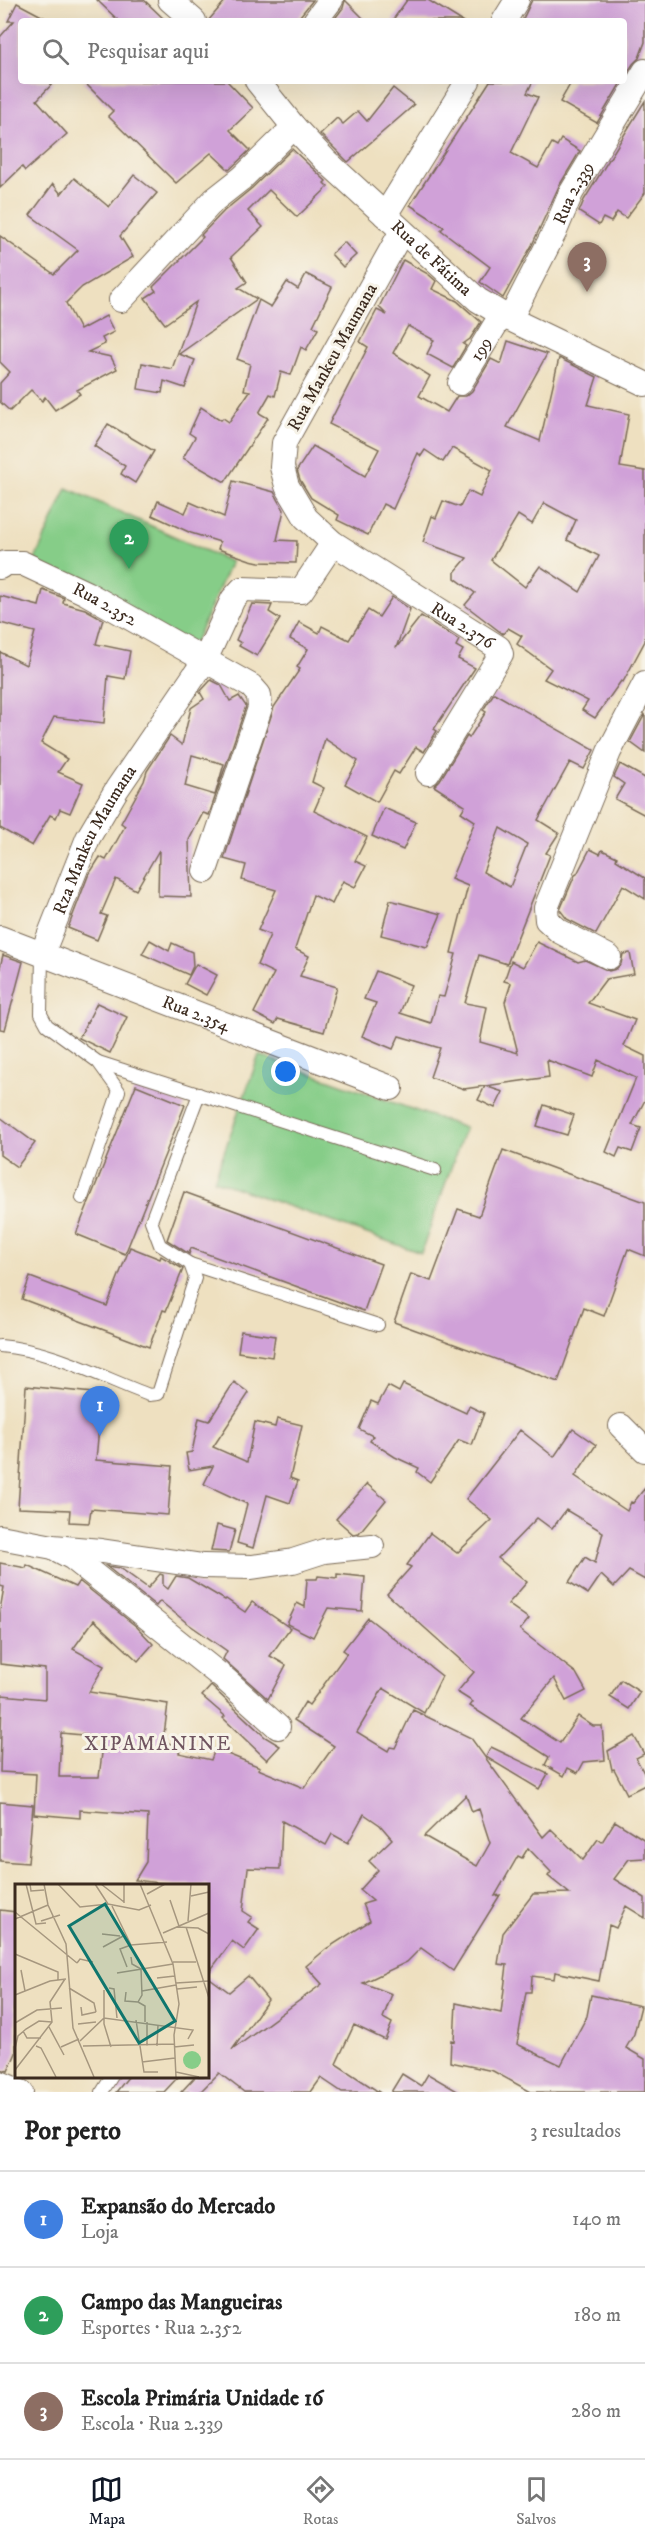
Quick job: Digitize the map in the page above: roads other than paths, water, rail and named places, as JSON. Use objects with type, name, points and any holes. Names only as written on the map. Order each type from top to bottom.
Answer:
[{"type":"street","points":[[170,0],[191,18]]},
{"type":"street","points":[[317,18],[331,0]]},
{"type":"street","points":[[506,18],[517,0]]},
{"type":"street","name":"Rua 2.339","points":[[506,317],[555,231],[571,193],[645,71]]},
{"type":"street","name":"Rua de Fátima","points":[[263,84],[294,127],[325,160],[478,300],[506,317],[645,384]]},
{"type":"street","name":"Rua Mankeu Maumana","points":[[333,543],[306,518],[287,486],[282,467],[284,444],[466,84]]},
{"type":"street","points":[[121,300],[214,200],[242,178],[294,127]]},
{"type":"street","name":"199","points":[[460,383],[506,317]]},
{"type":"street","name":"Rza Mankeu Maumana","points":[[42,954],[88,838],[117,789],[205,660],[233,599],[242,589],[301,591],[333,543]]},
{"type":"street","name":"Rua 2.376","points":[[333,543],[499,648],[501,654],[428,773]]},
{"type":"street","name":"Rua 2.352","points":[[0,567],[5,563],[22,563],[86,593],[251,686],[259,695],[260,708],[205,871]]},
{"type":"street","points":[[609,957],[559,930],[547,920],[546,908],[609,752],[645,683]]},
{"type":"street","name":"Rua 2.354","points":[[0,938],[391,1088]]},
{"type":"street","points":[[621,1426],[645,1450]]},
{"type":"street","points":[[0,1537],[52,1547],[101,1551],[203,1566],[252,1568],[292,1561],[324,1551],[372,1545]]},
{"type":"street","points":[[52,1547],[73,1558],[226,1680],[278,1727]]},
{"type":"street","points":[[0,2083],[21,2092]]},
{"type":"lane","name":"Rza Mankeu Maumana","points":[[42,954],[41,1014],[47,1025],[98,1062],[119,1091],[82,1198]]},
{"type":"lane","points":[[98,1062],[435,1170]]},
{"type":"lane","points":[[200,1095],[151,1221],[160,1245],[190,1264],[378,1325]]},
{"type":"lane","points":[[0,1347],[18,1348],[62,1360],[149,1395],[158,1394],[195,1278],[190,1264]]},
{"type":"lane","points":[[102,2092],[111,2077]]},
{"type":"place","name":"Escola Primária Unidade 16","points":[[587,292]]},
{"type":"place","name":"Campo das Mangueiras","points":[[129,569]]},
{"type":"place","name":"Expansão do Mercado","points":[[100,1436]]},
{"type":"district","name":"XIPAMANINE","points":[[158,1743]]}]
